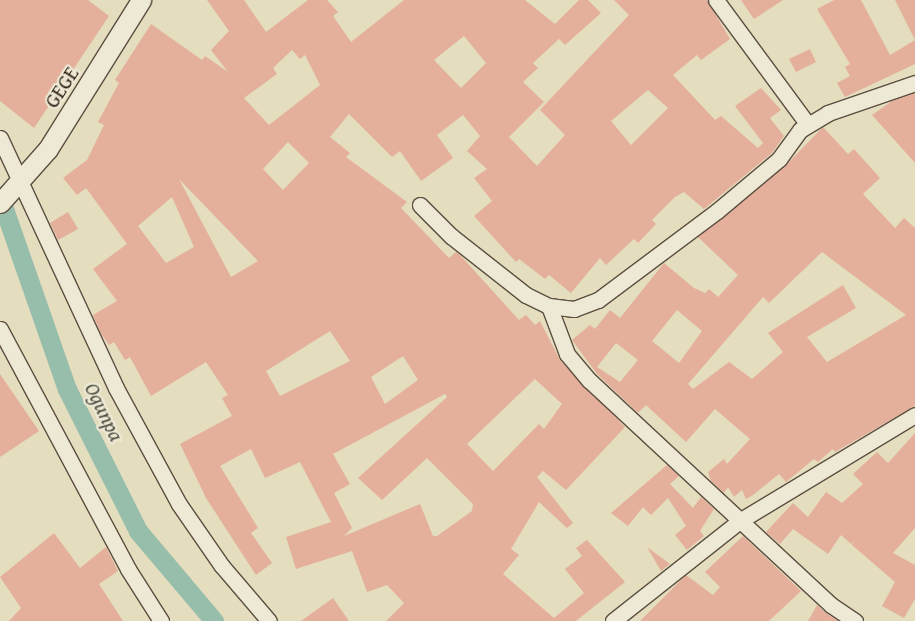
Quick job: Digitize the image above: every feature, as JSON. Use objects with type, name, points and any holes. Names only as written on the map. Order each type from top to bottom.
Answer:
[{"type":"street","name":"GEGE","points":[[10,193],[48,149],[140,0]]},
{"type":"street","points":[[716,0],[808,125]]},
{"type":"street","points":[[420,206],[489,268],[549,306],[574,309],[598,300],[717,211],[778,158],[808,125],[828,113],[915,84]]},
{"type":"street","points":[[0,138],[10,193],[179,504],[222,566],[269,621]]},
{"type":"street","points":[[549,306],[567,354],[590,381],[831,605],[855,621]]},
{"type":"street","points":[[0,329],[128,569],[161,621]]},
{"type":"street","points":[[613,621],[741,520],[915,415]]},
{"type":"building","points":[[0,0],[88,0],[109,16],[34,128],[0,101]]},
{"type":"building","points":[[207,0],[244,0],[266,32],[308,0],[327,0],[338,12],[333,16],[351,42],[404,0],[525,0],[555,24],[579,0],[588,0],[601,13],[565,45],[559,39],[533,63],[538,68],[523,82],[544,102],[509,137],[537,166],[565,135],[540,110],[629,15],[614,0],[707,0],[730,39],[701,60],[697,55],[673,75],[715,120],[721,116],[758,148],[763,143],[735,106],[761,88],[781,110],[770,118],[784,136],[772,153],[704,209],[684,192],[675,197],[652,220],[656,224],[638,243],[634,239],[606,265],[600,258],[571,293],[549,275],[545,279],[519,259],[516,262],[474,216],[492,201],[474,178],[487,169],[467,151],[480,136],[463,115],[437,135],[453,158],[421,181],[400,151],[392,157],[349,114],[330,137],[350,153],[346,157],[407,202],[401,208],[449,258],[456,252],[460,255],[519,320],[526,315],[535,325],[540,321],[560,360],[625,427],[566,490],[543,471],[537,477],[573,523],[567,528],[539,502],[511,549],[519,555],[503,574],[554,618],[584,593],[565,569],[582,556],[576,548],[587,540],[625,582],[576,621],[386,621],[404,603],[387,585],[367,592],[352,551],[296,569],[286,537],[331,522],[300,462],[265,478],[251,449],[220,466],[258,528],[251,533],[272,563],[256,575],[206,498],[180,444],[232,416],[222,398],[228,395],[206,362],[151,396],[130,357],[125,360],[114,342],[109,345],[100,332],[93,315],[117,301],[93,269],[127,244],[86,188],[77,195],[63,178],[87,160],[104,125],[98,122],[119,83],[115,80],[151,24],[202,60],[205,56],[228,72],[211,50],[229,31]],"holes":[[[464,36],[486,63],[461,88],[434,60]],[[292,50],[300,59],[305,55],[320,85],[269,125],[244,98],[277,74],[273,68]],[[648,90],[668,108],[631,145],[611,121]],[[288,142],[309,163],[283,190],[263,169]],[[179,179],[258,261],[231,277]],[[172,197],[194,247],[166,263],[138,226]],[[330,331],[350,361],[280,396],[266,371]],[[403,356],[418,380],[385,404],[371,377]],[[535,379],[562,404],[544,429],[539,424],[493,471],[467,444]],[[445,394],[447,397],[358,478],[382,500],[427,458],[473,504],[472,511],[437,536],[433,536],[420,504],[344,536],[352,528],[334,493],[350,484],[333,454]]]},
{"type":"building","points":[[741,0],[783,0],[754,19]]},
{"type":"building","points":[[834,0],[861,0],[890,55],[915,40],[915,64],[845,97],[837,83],[850,76],[845,67],[850,64],[817,9]]},
{"type":"building","points":[[895,0],[915,0],[915,40]]},
{"type":"building","points":[[810,49],[816,62],[796,72],[789,59]]},
{"type":"building","points":[[915,93],[915,163],[872,115],[892,101]]},
{"type":"building","points":[[823,127],[848,154],[854,149],[880,178],[863,194],[895,228],[904,218],[915,228],[915,406],[835,452],[833,449],[818,462],[814,459],[786,482],[779,474],[746,499],[742,490],[734,497],[728,487],[724,493],[711,481],[708,472],[724,459],[727,464],[750,439],[715,409],[686,442],[646,405],[638,413],[597,374],[572,340],[590,325],[595,329],[610,310],[620,318],[664,263],[694,288],[705,293],[709,289],[718,297],[738,275],[698,237],[785,166]],"holes":[[[822,252],[906,315],[827,362],[807,337],[856,308],[843,285],[768,333],[783,352],[752,379],[729,362],[693,389],[688,384],[763,297],[769,303]],[[677,310],[702,331],[679,363],[652,341]],[[616,343],[638,360],[620,382],[597,367]]]},
{"type":"building","points":[[68,212],[78,229],[58,240],[50,223]]},
{"type":"building","points":[[0,374],[39,431],[0,457]]},
{"type":"building","points":[[915,433],[915,528],[893,553],[915,565],[915,599],[904,618],[882,606],[895,582],[852,545],[854,541],[851,544],[841,535],[828,554],[793,529],[780,544],[766,532],[793,503],[808,517],[826,492],[842,503],[863,484],[853,474],[877,452],[888,463]]},
{"type":"building","points":[[667,465],[679,476],[670,484],[693,508],[701,497],[714,509],[700,531],[704,536],[687,550],[675,535],[686,526],[668,498],[651,515],[643,507],[628,526],[611,513]]},
{"type":"building","points":[[54,533],[80,568],[106,547],[118,571],[99,584],[123,621],[9,621],[21,608],[0,577]]},
{"type":"building","points":[[743,536],[801,591],[769,621],[640,621],[686,575],[713,595],[720,587],[705,572]]},
{"type":"building","points":[[647,547],[670,564],[661,571]]},
{"type":"building","points":[[333,598],[349,621],[301,621]]},
{"type":"building","points":[[817,605],[826,613],[838,621],[808,621]]},
{"type":"waterway","name":"Ogunpa","points":[[0,197],[67,389],[138,531],[214,621]]}]
